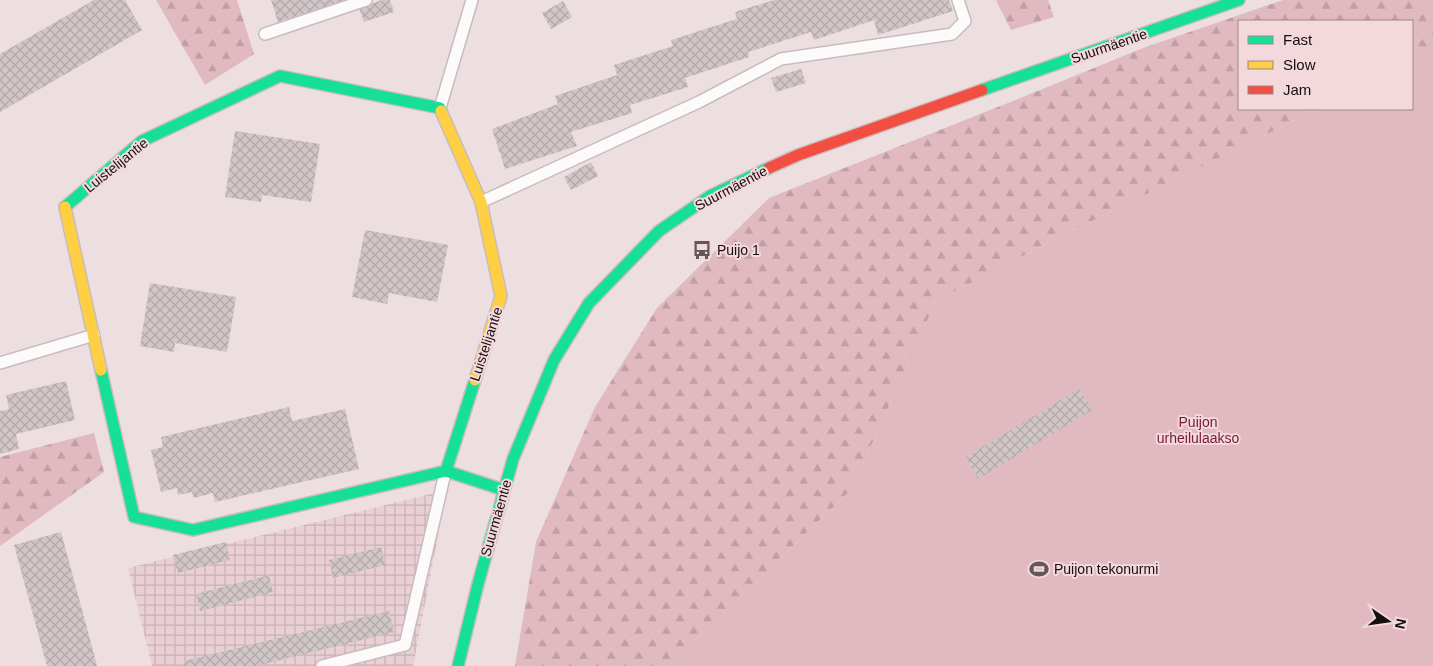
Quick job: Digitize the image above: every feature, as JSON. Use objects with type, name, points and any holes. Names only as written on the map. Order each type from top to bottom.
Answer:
[{"type":"street","name":"Suurmäentie","points":[[458,666],[478,584],[513,459],[554,360],[589,303],[659,231],[710,196],[798,155],[1239,0]]},
{"type":"street","name":"Luistelijantie","points":[[280,76],[440,108],[480,202],[501,296],[446,471],[193,530],[134,517],[65,207],[142,141],[280,76]]},
{"type":"street","points":[[446,471],[504,490]]},
{"type":"lane","points":[[265,34],[366,0]]},
{"type":"lane","points":[[440,108],[472,0]]},
{"type":"lane","points":[[480,202],[699,102],[781,59],[952,34],[966,21],[958,0]]},
{"type":"lane","points":[[0,363],[94,335]]},
{"type":"lane","points":[[322,666],[405,646],[446,471]]},
{"type":"shaded area","points":[[447,490],[413,666],[152,666],[128,568]]},
{"type":"green space","points":[[156,0],[237,0],[254,54],[205,85]]},
{"type":"green space","points":[[996,0],[1048,0],[1054,17],[1011,30]]},
{"type":"green space","points":[[1283,0],[1433,0],[1433,53],[1413,60],[1413,20],[1238,20],[1238,110],[1315,110],[936,301],[851,490],[669,666],[515,666],[536,542],[595,407],[657,308],[769,198],[1143,48]]},
{"type":"green space","name":"Puijon urheilulaakso","points":[[1433,53],[1433,666],[669,666],[851,490],[936,301],[1315,110],[1413,110],[1413,60]]},
{"type":"green space","points":[[94,433],[104,472],[0,546],[0,457]]},
{"type":"building","points":[[94,0],[125,0],[142,30],[0,112],[0,54]]},
{"type":"building","points":[[271,0],[346,0],[278,22]]},
{"type":"building","points":[[382,0],[390,0],[394,12],[364,22],[359,8]]},
{"type":"building","points":[[774,0],[949,0],[953,11],[878,35],[874,20],[814,40],[811,32],[748,52],[749,57],[685,78],[688,87],[630,105],[632,113],[571,132],[577,146],[505,169],[492,129],[558,104],[555,96],[617,75],[614,65],[673,46],[671,40],[737,19],[735,12]]},
{"type":"building","points":[[563,1],[572,17],[551,29],[542,13]]},
{"type":"building","points":[[801,69],[806,83],[776,92],[771,78]]},
{"type":"building","points":[[235,131],[320,144],[311,202],[262,195],[261,202],[225,197]]},
{"type":"building","points":[[591,162],[598,176],[571,190],[564,177]]},
{"type":"building","points":[[365,230],[448,245],[437,302],[389,293],[387,304],[352,297]]},
{"type":"building","points":[[150,283],[236,297],[227,352],[175,343],[174,352],[140,346]]},
{"type":"building","points":[[66,381],[75,420],[16,434],[19,449],[0,454],[0,411],[9,409],[6,395]]},
{"type":"building","points":[[1079,389],[1092,410],[978,479],[966,457]]},
{"type":"building","points":[[289,407],[292,421],[345,409],[359,469],[215,502],[213,493],[194,498],[192,492],[178,495],[177,488],[161,492],[151,450],[163,447],[161,437]]},
{"type":"building","points":[[61,532],[97,666],[47,666],[14,545]]},
{"type":"building","points":[[226,542],[230,560],[178,573],[173,555]]},
{"type":"building","points":[[381,547],[385,565],[333,578],[329,560]]},
{"type":"building","points":[[269,575],[273,592],[200,611],[196,594]]},
{"type":"building","points":[[389,611],[394,632],[256,666],[185,666],[184,661]]},
{"type":"traffic: fast","points":[[982,90],[1239,0]]},
{"type":"traffic: fast","points":[[65,207],[142,141],[280,76],[440,108],[441,111]]},
{"type":"traffic: fast","points":[[458,666],[478,584],[513,459],[554,360],[589,303],[659,231],[710,196],[769,168]]},
{"type":"traffic: fast","points":[[101,370],[134,517],[193,530],[446,471]]},
{"type":"traffic: fast","points":[[475,380],[446,471],[504,490]]},
{"type":"traffic: slow","points":[[441,111],[481,202],[501,296],[475,380]]},
{"type":"traffic: slow","points":[[65,207],[101,370]]},
{"type":"traffic: jam","points":[[769,168],[798,155],[982,90]]},
{"type":"place","name":"Puijo 1","points":[[702,250]]},
{"type":"place","name":"Puijon tekonurmi","points":[[1039,569]]}]
